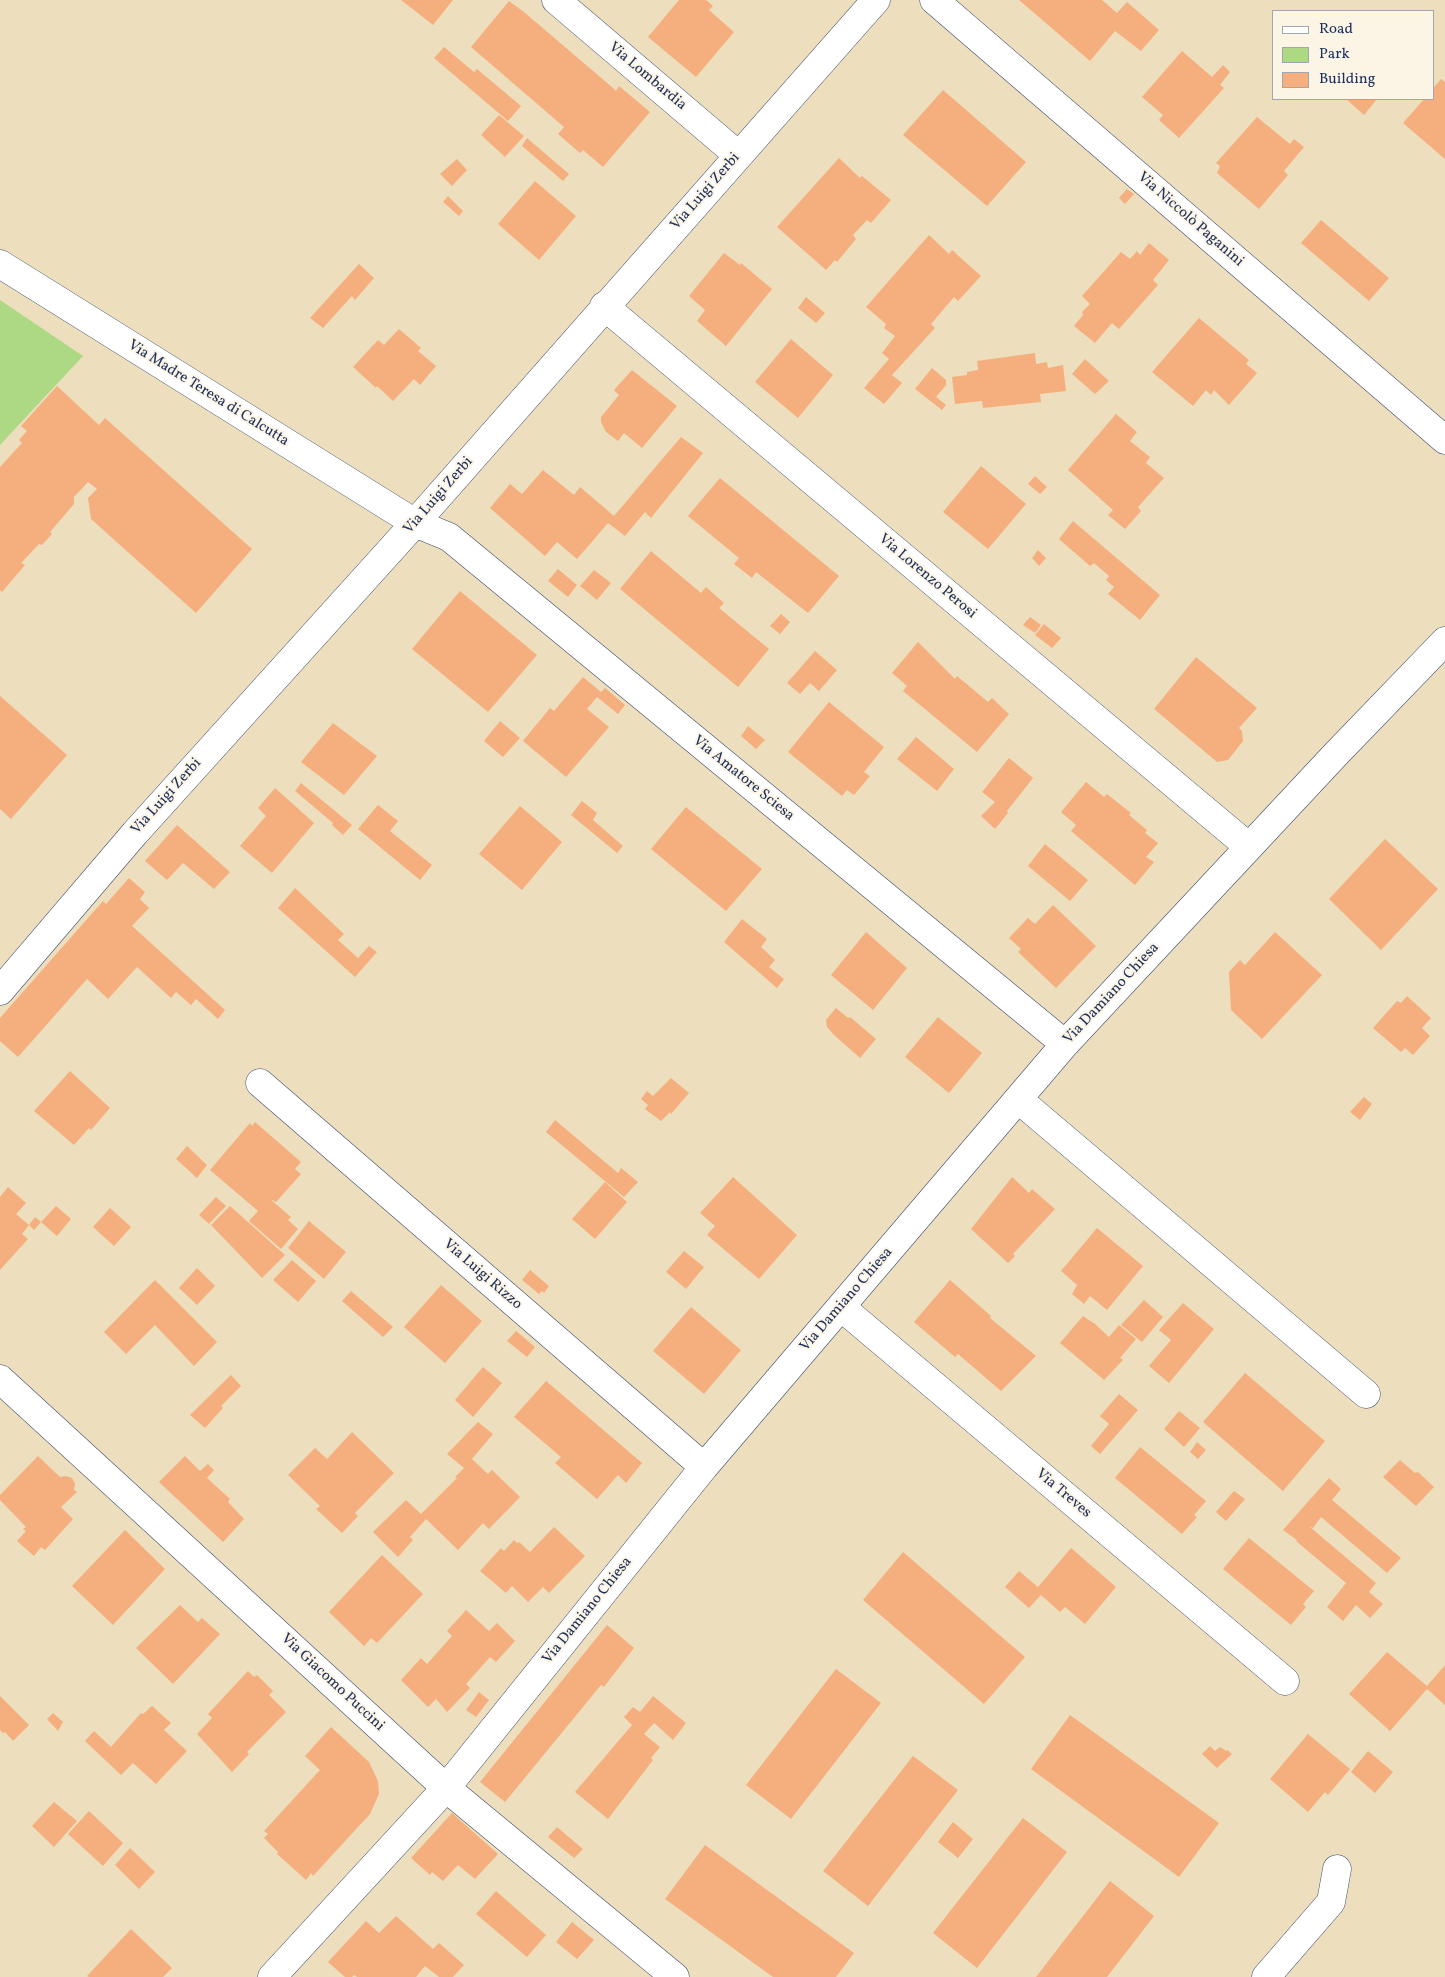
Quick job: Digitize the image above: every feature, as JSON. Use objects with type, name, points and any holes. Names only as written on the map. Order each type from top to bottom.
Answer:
[{"type":"street","name":"Via Lombardia","points":[[556,0],[738,155]]},
{"type":"street","name":"Via Luigi Zerbi","points":[[0,991],[135,833],[415,523],[604,306],[876,0]]},
{"type":"street","name":"Via Niccolò Paganini","points":[[934,0],[1445,440]]},
{"type":"street","name":"Via Madre Teresa di Calcutta","points":[[0,264],[415,523]]},
{"type":"street","name":"Via Lorenzo Perosi","points":[[604,306],[1249,847]]},
{"type":"street","name":"Via Amatore Sciesa","points":[[415,523],[449,537],[1065,1044]]},
{"type":"street","name":"Via Damiano Chiesa","points":[[272,1977],[446,1788],[704,1466],[1065,1044],[1445,641]]},
{"type":"street","name":"Via Luigi Rizzo","points":[[260,1083],[704,1466]]},
{"type":"street","points":[[1018,1099],[1366,1394]]},
{"type":"street","name":"Via Treves","points":[[841,1307],[1285,1681]]},
{"type":"street","name":"Via Giacomo Puccini","points":[[0,1378],[446,1788],[675,1977]]},
{"type":"street","points":[[1266,1977],[1331,1902],[1337,1869]]},
{"type":"green space","points":[[0,300],[83,356],[0,445]]},
{"type":"building","points":[[401,0],[453,0],[433,25]]},
{"type":"building","points":[[679,0],[706,0],[713,6],[709,10],[734,32],[696,77],[648,37]]},
{"type":"building","points":[[1019,0],[1102,0],[1117,13],[1127,2],[1159,30],[1141,51],[1115,31],[1090,61]]},
{"type":"building","points":[[509,1],[616,91],[619,86],[650,112],[603,167],[583,150],[580,153],[558,134],[564,127],[471,47]]},
{"type":"building","points":[[444,47],[474,72],[477,69],[521,106],[508,121],[434,58]]},
{"type":"building","points":[[1182,51],[1212,77],[1223,65],[1230,72],[1220,85],[1224,88],[1179,138],[1159,120],[1163,115],[1142,97]]},
{"type":"building","points":[[1441,79],[1445,82],[1445,159],[1403,123],[1423,100],[1435,100],[1435,86]]},
{"type":"building","points":[[943,90],[1026,162],[987,206],[903,135]]},
{"type":"building","points":[[1347,100],[1376,100],[1364,115]]},
{"type":"building","points":[[499,115],[524,136],[505,157],[481,135]]},
{"type":"building","points":[[1257,117],[1290,144],[1294,139],[1304,147],[1284,171],[1288,175],[1259,209],[1217,173],[1220,166],[1216,163]]},
{"type":"building","points":[[527,138],[569,174],[563,181],[522,146]]},
{"type":"building","points":[[839,158],[860,178],[862,176],[891,200],[871,223],[867,220],[853,235],[856,239],[837,262],[835,260],[826,270],[777,227]]},
{"type":"building","points":[[457,159],[467,170],[452,186],[440,174]]},
{"type":"building","points":[[535,181],[576,216],[539,260],[498,224]]},
{"type":"building","points":[[1127,189],[1134,194],[1125,204],[1119,198]]},
{"type":"building","points":[[448,196],[463,211],[459,216],[443,202]]},
{"type":"building","points":[[1321,220],[1389,278],[1369,301],[1301,243]]},
{"type":"building","points":[[929,235],[949,254],[952,250],[981,276],[958,301],[954,297],[931,324],[935,328],[892,375],[902,383],[884,404],[864,388],[889,359],[882,353],[895,336],[884,328],[886,324],[866,307]]},
{"type":"building","points":[[1149,243],[1169,260],[1153,280],[1158,285],[1119,329],[1112,323],[1095,343],[1074,326],[1083,315],[1082,312],[1090,304],[1082,296],[1121,252],[1130,259],[1137,251],[1140,255]]},
{"type":"building","points":[[724,253],[740,265],[741,263],[772,289],[726,346],[697,321],[705,310],[689,296]]},
{"type":"building","points":[[359,264],[374,278],[355,300],[352,296],[323,328],[310,318]]},
{"type":"building","points":[[806,297],[825,313],[816,323],[798,308]]},
{"type":"building","points":[[1199,318],[1249,360],[1246,364],[1257,373],[1229,405],[1214,390],[1211,395],[1206,390],[1193,406],[1152,372]]},
{"type":"building","points":[[399,329],[421,348],[418,351],[436,366],[420,385],[414,379],[393,401],[353,367],[378,340],[384,345]]},
{"type":"building","points":[[791,339],[833,375],[798,418],[755,382]]},
{"type":"building","points":[[1035,353],[1036,364],[1047,362],[1048,368],[1063,365],[1066,391],[1040,394],[1041,402],[983,408],[982,401],[955,404],[952,377],[967,375],[967,372],[978,370],[977,361]]},
{"type":"building","points":[[1085,359],[1109,381],[1095,394],[1072,374]]},
{"type":"building","points":[[932,368],[946,380],[946,385],[936,397],[946,405],[942,410],[915,389]]},
{"type":"building","points":[[632,370],[677,406],[642,448],[624,433],[618,441],[606,432],[601,422],[601,417],[619,395],[614,390]]},
{"type":"building","points":[[57,386],[99,425],[105,418],[252,549],[196,613],[91,519],[88,498],[97,489],[88,482],[74,497],[74,504],[50,532],[52,534],[42,545],[39,544],[21,563],[25,565],[2,592],[0,590],[0,467],[22,443],[19,440],[27,431],[21,426]]},
{"type":"building","points":[[1116,414],[1137,432],[1130,441],[1150,457],[1146,463],[1164,478],[1138,507],[1141,511],[1125,529],[1108,515],[1113,510],[1068,470]]},
{"type":"building","points":[[681,437],[703,453],[651,518],[645,512],[625,536],[608,523],[577,559],[557,542],[545,556],[490,508],[510,484],[522,494],[543,470],[574,495],[580,487],[614,516]]},
{"type":"building","points":[[981,466],[1026,504],[988,549],[943,512]]},
{"type":"building","points":[[1035,476],[1047,487],[1040,494],[1028,484]]},
{"type":"building","points":[[720,478],[839,576],[808,613],[756,572],[752,578],[734,564],[739,558],[688,516]]},
{"type":"building","points":[[1073,521],[1160,595],[1140,620],[1108,594],[1114,587],[1106,580],[1109,576],[1094,563],[1090,566],[1059,539]]},
{"type":"building","points":[[1038,550],[1046,558],[1039,566],[1032,558]]},
{"type":"building","points":[[651,551],[701,593],[706,587],[724,603],[719,608],[769,649],[738,687],[620,589]]},
{"type":"building","points":[[558,569],[577,585],[568,597],[548,581]]},
{"type":"building","points":[[594,570],[611,583],[597,600],[580,586]]},
{"type":"building","points":[[460,591],[537,655],[488,712],[412,649]]},
{"type":"building","points":[[781,614],[790,622],[780,634],[770,626]]},
{"type":"building","points":[[1030,617],[1041,625],[1035,633],[1023,625]]},
{"type":"building","points":[[1044,624],[1061,638],[1052,648],[1035,635]]},
{"type":"building","points":[[918,642],[955,679],[957,676],[988,702],[992,698],[1009,714],[977,752],[903,691],[907,686],[892,673]]},
{"type":"building","points":[[815,651],[837,670],[819,691],[810,683],[800,694],[787,683]]},
{"type":"building","points":[[1196,657],[1257,708],[1239,728],[1242,731],[1243,741],[1228,760],[1217,762],[1154,709]]},
{"type":"building","points":[[583,677],[601,692],[605,688],[625,705],[618,714],[597,697],[587,709],[609,727],[566,777],[523,741],[550,708],[554,711]]},
{"type":"building","points":[[0,696],[67,755],[11,819],[0,809]]},
{"type":"building","points":[[829,702],[884,747],[864,772],[870,776],[854,795],[847,790],[842,796],[788,752]]},
{"type":"building","points":[[500,721],[520,738],[503,757],[484,741]]},
{"type":"building","points":[[333,723],[377,756],[344,795],[301,762]]},
{"type":"building","points":[[748,726],[765,740],[756,749],[741,736]]},
{"type":"building","points":[[916,737],[954,769],[937,791],[897,759]]},
{"type":"building","points":[[1009,758],[1033,778],[995,829],[981,816],[995,802],[982,792]]},
{"type":"building","points":[[1086,782],[1104,797],[1107,794],[1131,813],[1129,815],[1147,830],[1145,833],[1158,843],[1146,857],[1154,862],[1135,885],[1071,831],[1076,825],[1061,812]]},
{"type":"building","points":[[301,783],[352,825],[343,835],[332,825],[333,823],[295,791]]},
{"type":"building","points":[[275,788],[314,823],[272,873],[240,846],[266,816],[258,808]]},
{"type":"building","points":[[582,801],[597,813],[593,820],[623,846],[617,853],[571,815]]},
{"type":"building","points":[[378,805],[398,821],[390,831],[432,865],[420,880],[358,829]]},
{"type":"building","points":[[520,806],[562,842],[522,890],[479,854]]},
{"type":"building","points":[[686,807],[762,869],[726,911],[651,849]]},
{"type":"building","points":[[177,825],[230,872],[214,889],[183,863],[167,880],[145,861]]},
{"type":"building","points":[[1385,839],[1438,889],[1381,950],[1329,899]]},
{"type":"building","points":[[1045,844],[1088,880],[1070,901],[1028,866]]},
{"type":"building","points":[[129,878],[145,892],[140,899],[149,908],[132,926],[225,1010],[218,1019],[196,999],[191,1005],[176,992],[171,998],[137,967],[108,999],[87,979],[18,1057],[0,1041],[0,1018],[103,901],[106,904]]},
{"type":"building","points":[[295,888],[344,934],[338,940],[358,958],[369,946],[377,952],[355,977],[278,908]]},
{"type":"building","points":[[1053,905],[1096,946],[1056,988],[1018,952],[1021,949],[1009,938],[1028,918],[1035,924]]},
{"type":"building","points":[[742,919],[767,939],[761,947],[775,960],[769,967],[784,979],[777,988],[724,942]]},
{"type":"building","points":[[866,932],[907,968],[873,1010],[831,975]]},
{"type":"building","points":[[1275,932],[1322,975],[1262,1039],[1231,1010],[1229,972],[1240,960],[1245,965]]},
{"type":"building","points":[[1407,996],[1431,1018],[1422,1028],[1430,1036],[1413,1055],[1405,1048],[1401,1052],[1373,1028],[1397,1001],[1401,1003]]},
{"type":"building","points":[[836,1008],[876,1039],[860,1058],[827,1027],[826,1020]]},
{"type":"building","points":[[938,1017],[982,1053],[949,1093],[905,1057]]},
{"type":"building","points":[[70,1071],[110,1108],[91,1130],[89,1128],[74,1145],[34,1111]]},
{"type":"building","points":[[671,1078],[689,1093],[671,1114],[670,1112],[661,1121],[645,1109],[648,1105],[641,1099],[647,1091],[653,1096]]},
{"type":"building","points":[[1364,1097],[1372,1104],[1360,1120],[1350,1112]]},
{"type":"building","points":[[555,1120],[618,1173],[621,1168],[638,1182],[624,1197],[546,1132]]},
{"type":"building","points":[[255,1122],[301,1162],[295,1169],[301,1174],[276,1202],[270,1199],[291,1217],[288,1220],[298,1229],[281,1249],[249,1221],[258,1211],[210,1170],[250,1123],[252,1126]]},
{"type":"building","points":[[187,1146],[207,1165],[197,1178],[176,1159]]},
{"type":"building","points":[[733,1177],[797,1235],[759,1279],[707,1235],[715,1226],[700,1213]]},
{"type":"building","points":[[1012,1177],[1029,1193],[1032,1189],[1055,1209],[1013,1254],[1015,1256],[1008,1263],[971,1229]]},
{"type":"building","points":[[605,1182],[627,1202],[595,1239],[572,1219]]},
{"type":"building","points":[[8,1187],[26,1203],[16,1214],[29,1225],[22,1234],[28,1239],[0,1270],[0,1197]]},
{"type":"building","points":[[216,1197],[226,1206],[209,1224],[199,1215]]},
{"type":"building","points":[[56,1206],[71,1219],[57,1236],[41,1222]]},
{"type":"building","points":[[230,1206],[285,1255],[262,1278],[211,1225]]},
{"type":"building","points":[[110,1208],[131,1227],[114,1246],[93,1227]]},
{"type":"building","points":[[35,1217],[41,1222],[34,1230],[29,1225]]},
{"type":"building","points":[[309,1221],[346,1252],[324,1279],[288,1248]]},
{"type":"building","points":[[1097,1228],[1143,1266],[1107,1310],[1090,1296],[1084,1304],[1072,1294],[1077,1285],[1061,1271]]},
{"type":"building","points":[[684,1251],[704,1267],[686,1289],[666,1272]]},
{"type":"building","points":[[292,1260],[316,1281],[298,1302],[273,1280]]},
{"type":"building","points":[[197,1268],[215,1286],[197,1305],[179,1288]]},
{"type":"building","points":[[530,1270],[549,1286],[544,1293],[542,1291],[539,1294],[522,1280]]},
{"type":"building","points":[[155,1280],[217,1342],[194,1366],[155,1325],[126,1354],[104,1332]]},
{"type":"building","points":[[950,1280],[991,1316],[990,1318],[1036,1356],[1001,1391],[958,1354],[955,1357],[914,1322]]},
{"type":"building","points":[[441,1285],[482,1321],[445,1363],[404,1327]]},
{"type":"building","points":[[351,1291],[393,1327],[383,1337],[342,1301]]},
{"type":"building","points":[[1144,1300],[1163,1317],[1142,1342],[1121,1325]]},
{"type":"building","points":[[1183,1303],[1214,1329],[1169,1383],[1149,1366],[1171,1340],[1159,1330]]},
{"type":"building","points":[[691,1307],[741,1350],[704,1394],[653,1351]]},
{"type":"building","points":[[1083,1316],[1109,1337],[1119,1325],[1136,1339],[1120,1358],[1123,1360],[1104,1380],[1060,1343]]},
{"type":"building","points":[[516,1331],[535,1347],[527,1357],[507,1341]]},
{"type":"building","points":[[483,1367],[502,1383],[473,1417],[455,1400]]},
{"type":"building","points":[[1245,1373],[1325,1441],[1283,1491],[1203,1422]]},
{"type":"building","points":[[231,1375],[241,1386],[221,1406],[223,1408],[205,1428],[190,1415]]},
{"type":"building","points":[[546,1381],[642,1463],[626,1483],[618,1475],[597,1499],[555,1463],[561,1457],[514,1417]]},
{"type":"building","points":[[1119,1394],[1138,1410],[1100,1454],[1091,1446],[1109,1424],[1100,1416]]},
{"type":"building","points":[[1179,1411],[1200,1428],[1184,1447],[1164,1429]]},
{"type":"building","points":[[478,1422],[493,1434],[472,1459],[488,1474],[492,1470],[520,1497],[489,1529],[483,1523],[458,1550],[426,1519],[410,1537],[413,1540],[398,1557],[373,1532],[406,1500],[421,1514],[457,1478],[455,1477],[464,1468],[447,1454]]},
{"type":"building","points":[[352,1432],[394,1473],[355,1513],[358,1516],[342,1533],[316,1509],[320,1506],[288,1475],[315,1448],[327,1459]]},
{"type":"building","points":[[1197,1442],[1206,1450],[1198,1459],[1190,1452]]},
{"type":"building","points":[[1140,1447],[1206,1501],[1194,1515],[1197,1517],[1182,1534],[1115,1478]]},
{"type":"building","points":[[38,1456],[60,1477],[72,1478],[75,1484],[74,1490],[77,1492],[61,1507],[73,1519],[45,1550],[41,1547],[34,1556],[17,1541],[26,1531],[23,1529],[26,1527],[0,1500],[0,1495]]},
{"type":"building","points":[[185,1456],[200,1471],[208,1464],[214,1470],[207,1478],[230,1499],[228,1502],[244,1519],[223,1542],[159,1482]]},
{"type":"building","points":[[1400,1460],[1415,1473],[1418,1472],[1434,1487],[1416,1506],[1383,1477]]},
{"type":"building","points":[[1329,1478],[1341,1489],[1332,1500],[1401,1558],[1387,1573],[1321,1517],[1313,1528],[1310,1527],[1376,1583],[1369,1592],[1383,1604],[1370,1618],[1356,1605],[1343,1621],[1327,1607],[1346,1583],[1283,1530]]},
{"type":"building","points":[[1234,1491],[1245,1499],[1226,1521],[1216,1512]]},
{"type":"building","points":[[554,1527],[585,1556],[549,1593],[543,1587],[528,1602],[512,1586],[506,1593],[480,1571],[501,1548],[504,1551],[514,1540],[530,1552]]},
{"type":"building","points":[[125,1530],[165,1569],[113,1625],[72,1586]]},
{"type":"building","points":[[1249,1538],[1314,1591],[1303,1604],[1306,1607],[1291,1625],[1223,1569]]},
{"type":"building","points":[[1071,1548],[1116,1587],[1085,1624],[1065,1607],[1060,1612],[1041,1595],[1029,1608],[1005,1587],[1019,1571],[1038,1587]]},
{"type":"building","points":[[903,1552],[1025,1657],[984,1704],[863,1600]]},
{"type":"building","points":[[382,1555],[423,1594],[377,1643],[371,1638],[364,1646],[329,1612]]},
{"type":"building","points":[[180,1605],[198,1622],[202,1618],[220,1634],[173,1684],[136,1648]]},
{"type":"building","points":[[466,1610],[489,1631],[497,1623],[515,1641],[496,1662],[490,1657],[466,1684],[470,1688],[447,1712],[436,1699],[428,1707],[401,1680],[421,1658],[427,1664],[452,1636],[447,1631]]},
{"type":"building","points":[[607,1625],[634,1648],[604,1687],[601,1685],[505,1802],[480,1782]]},
{"type":"building","points":[[1387,1652],[1427,1686],[1445,1665],[1445,1705],[1427,1689],[1390,1731],[1349,1694]]},
{"type":"building","points":[[836,1669],[881,1703],[791,1819],[746,1785]]},
{"type":"building","points":[[248,1671],[254,1677],[257,1675],[273,1691],[269,1695],[286,1712],[247,1752],[249,1754],[232,1772],[197,1734],[212,1718],[208,1714]]},
{"type":"building","points":[[479,1692],[489,1700],[476,1717],[466,1710]]},
{"type":"building","points":[[0,1696],[29,1725],[13,1741],[5,1732],[3,1733],[0,1730]]},
{"type":"building","points":[[653,1696],[686,1723],[673,1740],[654,1723],[644,1734],[660,1747],[651,1758],[653,1760],[608,1819],[575,1792],[632,1725],[624,1717],[633,1707],[640,1712]]},
{"type":"building","points":[[152,1706],[171,1723],[164,1730],[187,1751],[156,1784],[133,1763],[121,1775],[85,1741],[94,1731],[111,1747],[141,1713],[143,1714]]},
{"type":"building","points":[[53,1713],[63,1722],[58,1731],[47,1719]]},
{"type":"building","points":[[1070,1715],[1219,1823],[1179,1877],[1031,1769]]},
{"type":"building","points":[[331,1727],[369,1762],[378,1781],[379,1794],[370,1814],[313,1876],[311,1873],[306,1880],[277,1854],[278,1852],[264,1838],[268,1834],[264,1831],[320,1770],[305,1756]]},
{"type":"building","points":[[1308,1734],[1350,1769],[1328,1795],[1325,1792],[1308,1812],[1270,1779]]},
{"type":"building","points":[[1210,1746],[1215,1751],[1220,1747],[1232,1754],[1217,1768],[1202,1754]]},
{"type":"building","points":[[1368,1751],[1393,1772],[1375,1793],[1351,1772]]},
{"type":"building","points":[[913,1756],[958,1790],[868,1906],[823,1871]]},
{"type":"building","points":[[54,1802],[77,1821],[54,1847],[32,1826]]},
{"type":"building","points":[[89,1811],[123,1843],[103,1866],[68,1834]]},
{"type":"building","points":[[452,1813],[498,1854],[475,1879],[458,1865],[443,1881],[432,1872],[430,1875],[411,1858]]},
{"type":"building","points":[[1023,1818],[1067,1852],[977,1968],[933,1933]]},
{"type":"building","points":[[953,1822],[973,1839],[958,1858],[938,1842]]},
{"type":"building","points":[[557,1827],[583,1849],[574,1858],[548,1837]]},
{"type":"building","points":[[705,1845],[854,1953],[836,1977],[773,1977],[665,1899]]},
{"type":"building","points":[[130,1848],[155,1872],[139,1889],[115,1865]]},
{"type":"building","points":[[1110,1881],[1154,1916],[1107,1977],[1036,1977]]},
{"type":"building","points":[[496,1891],[546,1935],[527,1957],[476,1914]]},
{"type":"building","points":[[396,1916],[433,1949],[439,1943],[464,1965],[453,1977],[439,1977],[425,1966],[416,1977],[357,1977],[354,1975],[352,1977],[345,1977],[328,1962],[366,1921],[379,1933]]},
{"type":"building","points":[[572,1922],[594,1940],[577,1959],[556,1942]]},
{"type":"building","points":[[131,1929],[172,1968],[163,1977],[87,1976]]}]
